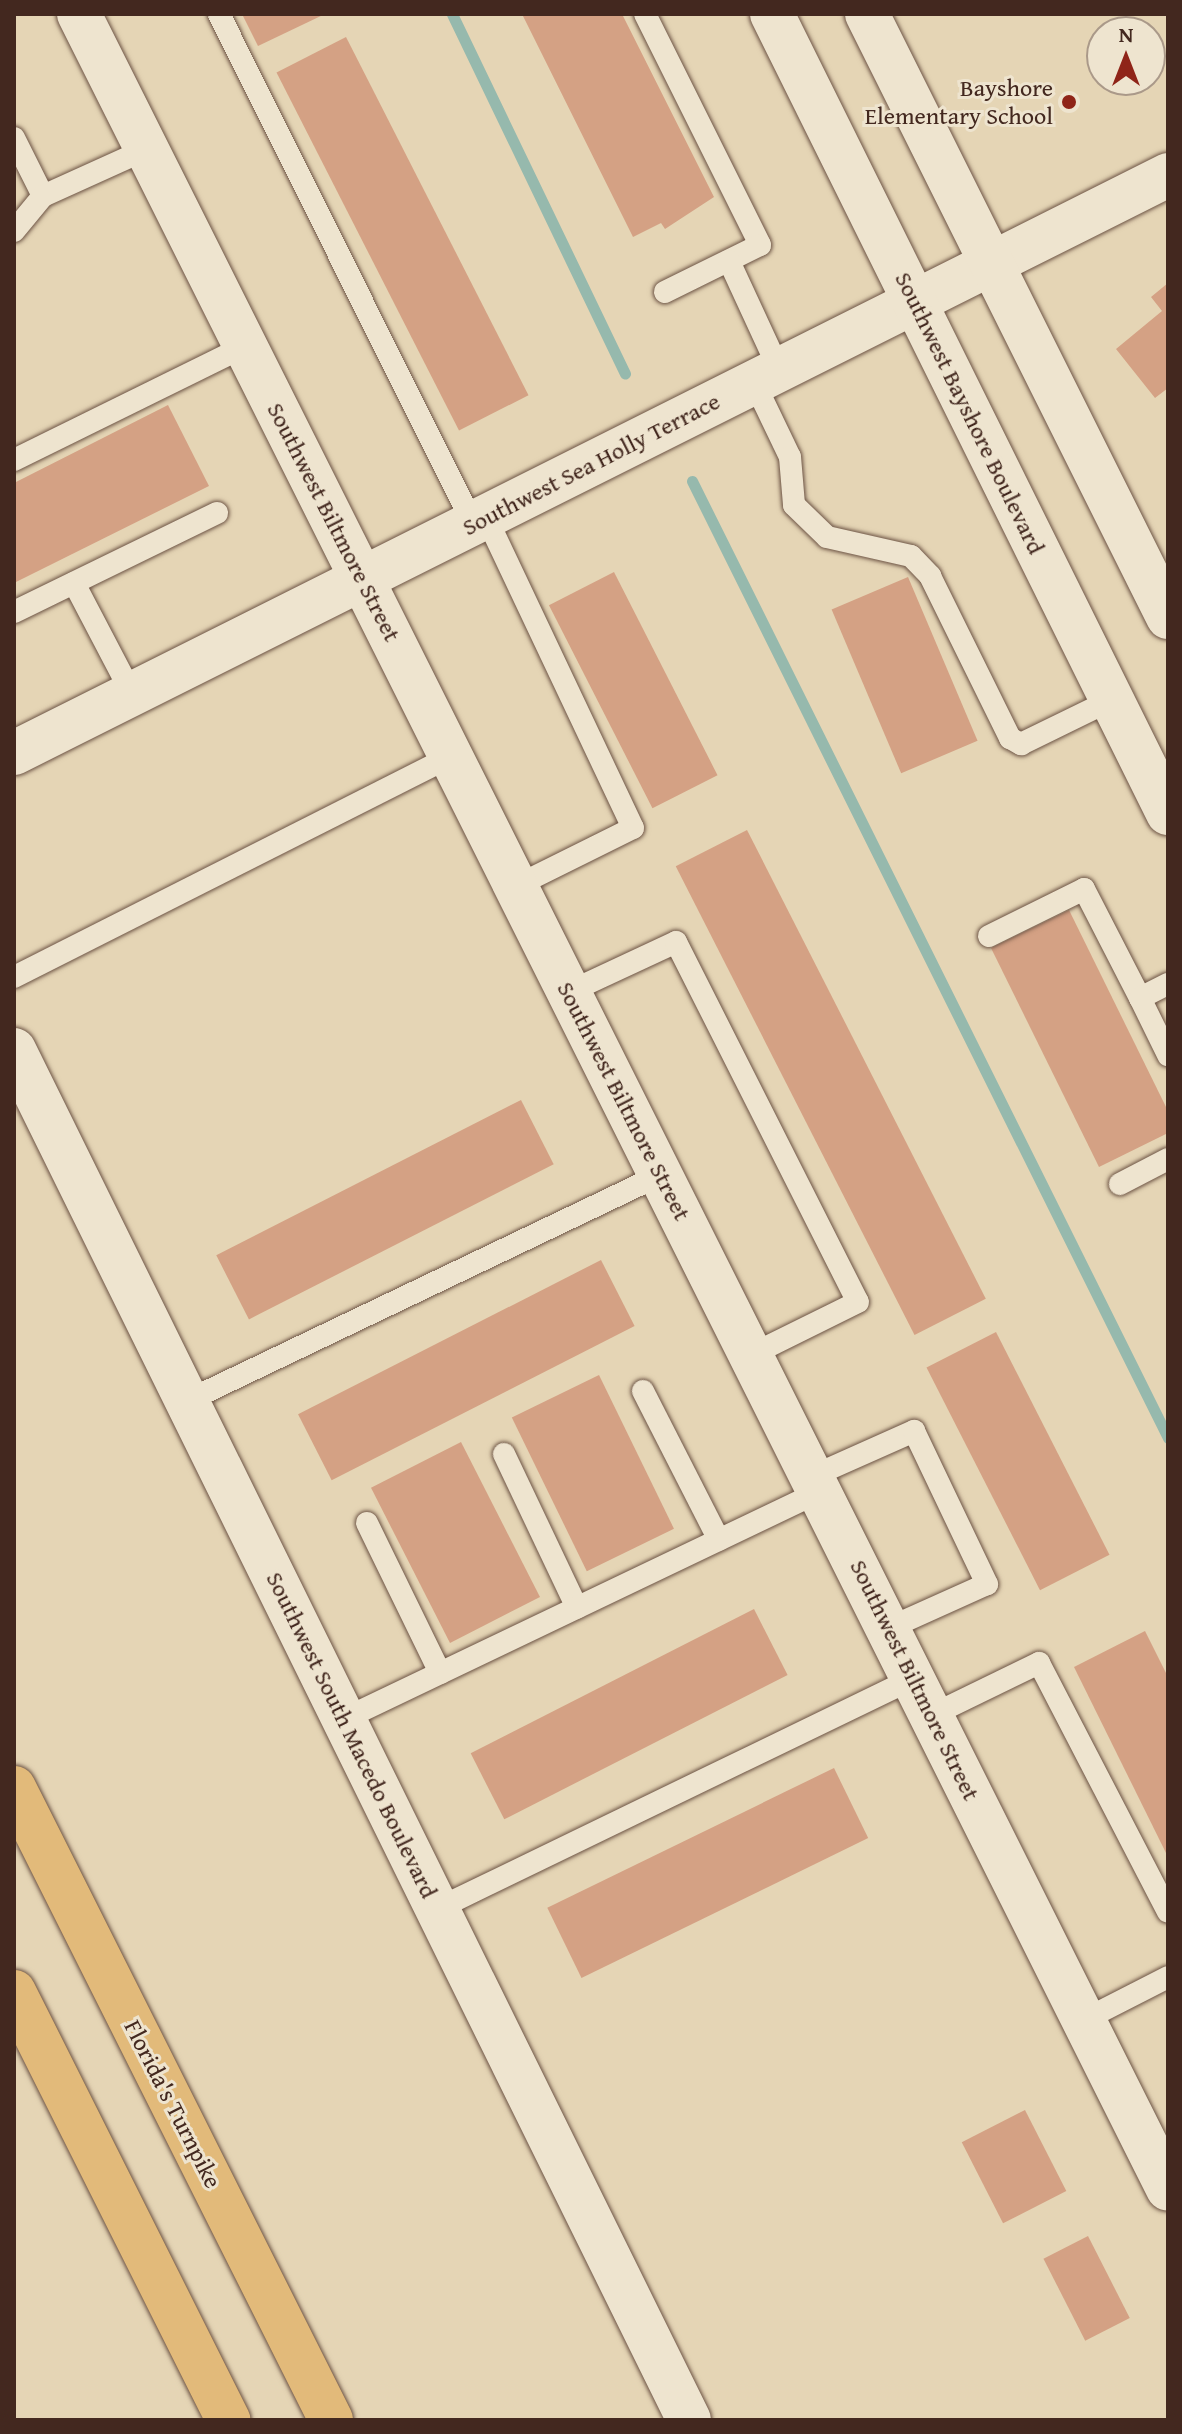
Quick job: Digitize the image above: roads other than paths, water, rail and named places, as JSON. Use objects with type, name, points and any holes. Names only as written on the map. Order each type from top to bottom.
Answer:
[{"type":"highway","name":"Florida's Turnpike","points":[[14,1788],[331,2420]]},
{"type":"highway","points":[[14,1992],[228,2420]]},
{"type":"street","name":"Southwest Biltmore Street","points":[[79,14],[753,1354],[1168,2189]]},
{"type":"street","name":"Southwest Bayshore Boulevard","points":[[772,14],[1168,813]]},
{"type":"street","points":[[867,14],[1168,617]]},
{"type":"street","name":"Southwest Sea Holly Terrace","points":[[14,753],[1168,175]]},
{"type":"street","name":"Southwest South Macedo Boulevard","points":[[14,1050],[689,2420]]},
{"type":"lane","points":[[219,14],[633,828],[516,886]]},
{"type":"lane","points":[[645,14],[760,245],[665,292]]},
{"type":"lane","points":[[14,138],[43,196]]},
{"type":"lane","points":[[14,231],[43,196],[147,149]]},
{"type":"lane","points":[[729,261],[790,457],[794,505],[827,537],[911,556],[930,576],[1010,738],[1021,744],[1111,700]]},
{"type":"lane","points":[[14,460],[246,346]]},
{"type":"lane","points":[[14,612],[217,513]]},
{"type":"lane","points":[[74,583],[132,694]]},
{"type":"lane","points":[[14,977],[451,756]]},
{"type":"lane","points":[[989,936],[1084,889],[1168,1055]]},
{"type":"lane","points":[[569,992],[676,942],[858,1302],[753,1354]]},
{"type":"lane","points":[[1140,998],[1168,984]]},
{"type":"lane","points":[[1120,1184],[1168,1159]]},
{"type":"lane","points":[[187,1401],[662,1174]]},
{"type":"lane","points":[[643,1391],[719,1540]]},
{"type":"lane","points":[[344,1719],[719,1540],[914,1431],[987,1584],[889,1628]]},
{"type":"lane","points":[[504,1454],[577,1608]]},
{"type":"lane","points":[[367,1523],[440,1673]]},
{"type":"lane","points":[[437,1909],[923,1696],[1039,1663],[1168,1912]]},
{"type":"lane","points":[[1084,2020],[1168,1977]]},
{"type":"waterway","points":[[452,14],[625,373]]},
{"type":"waterway","points":[[692,481],[1168,1438]]},
{"type":"place","name":"Bayshore Elementary School","points":[[1069,102]]}]
